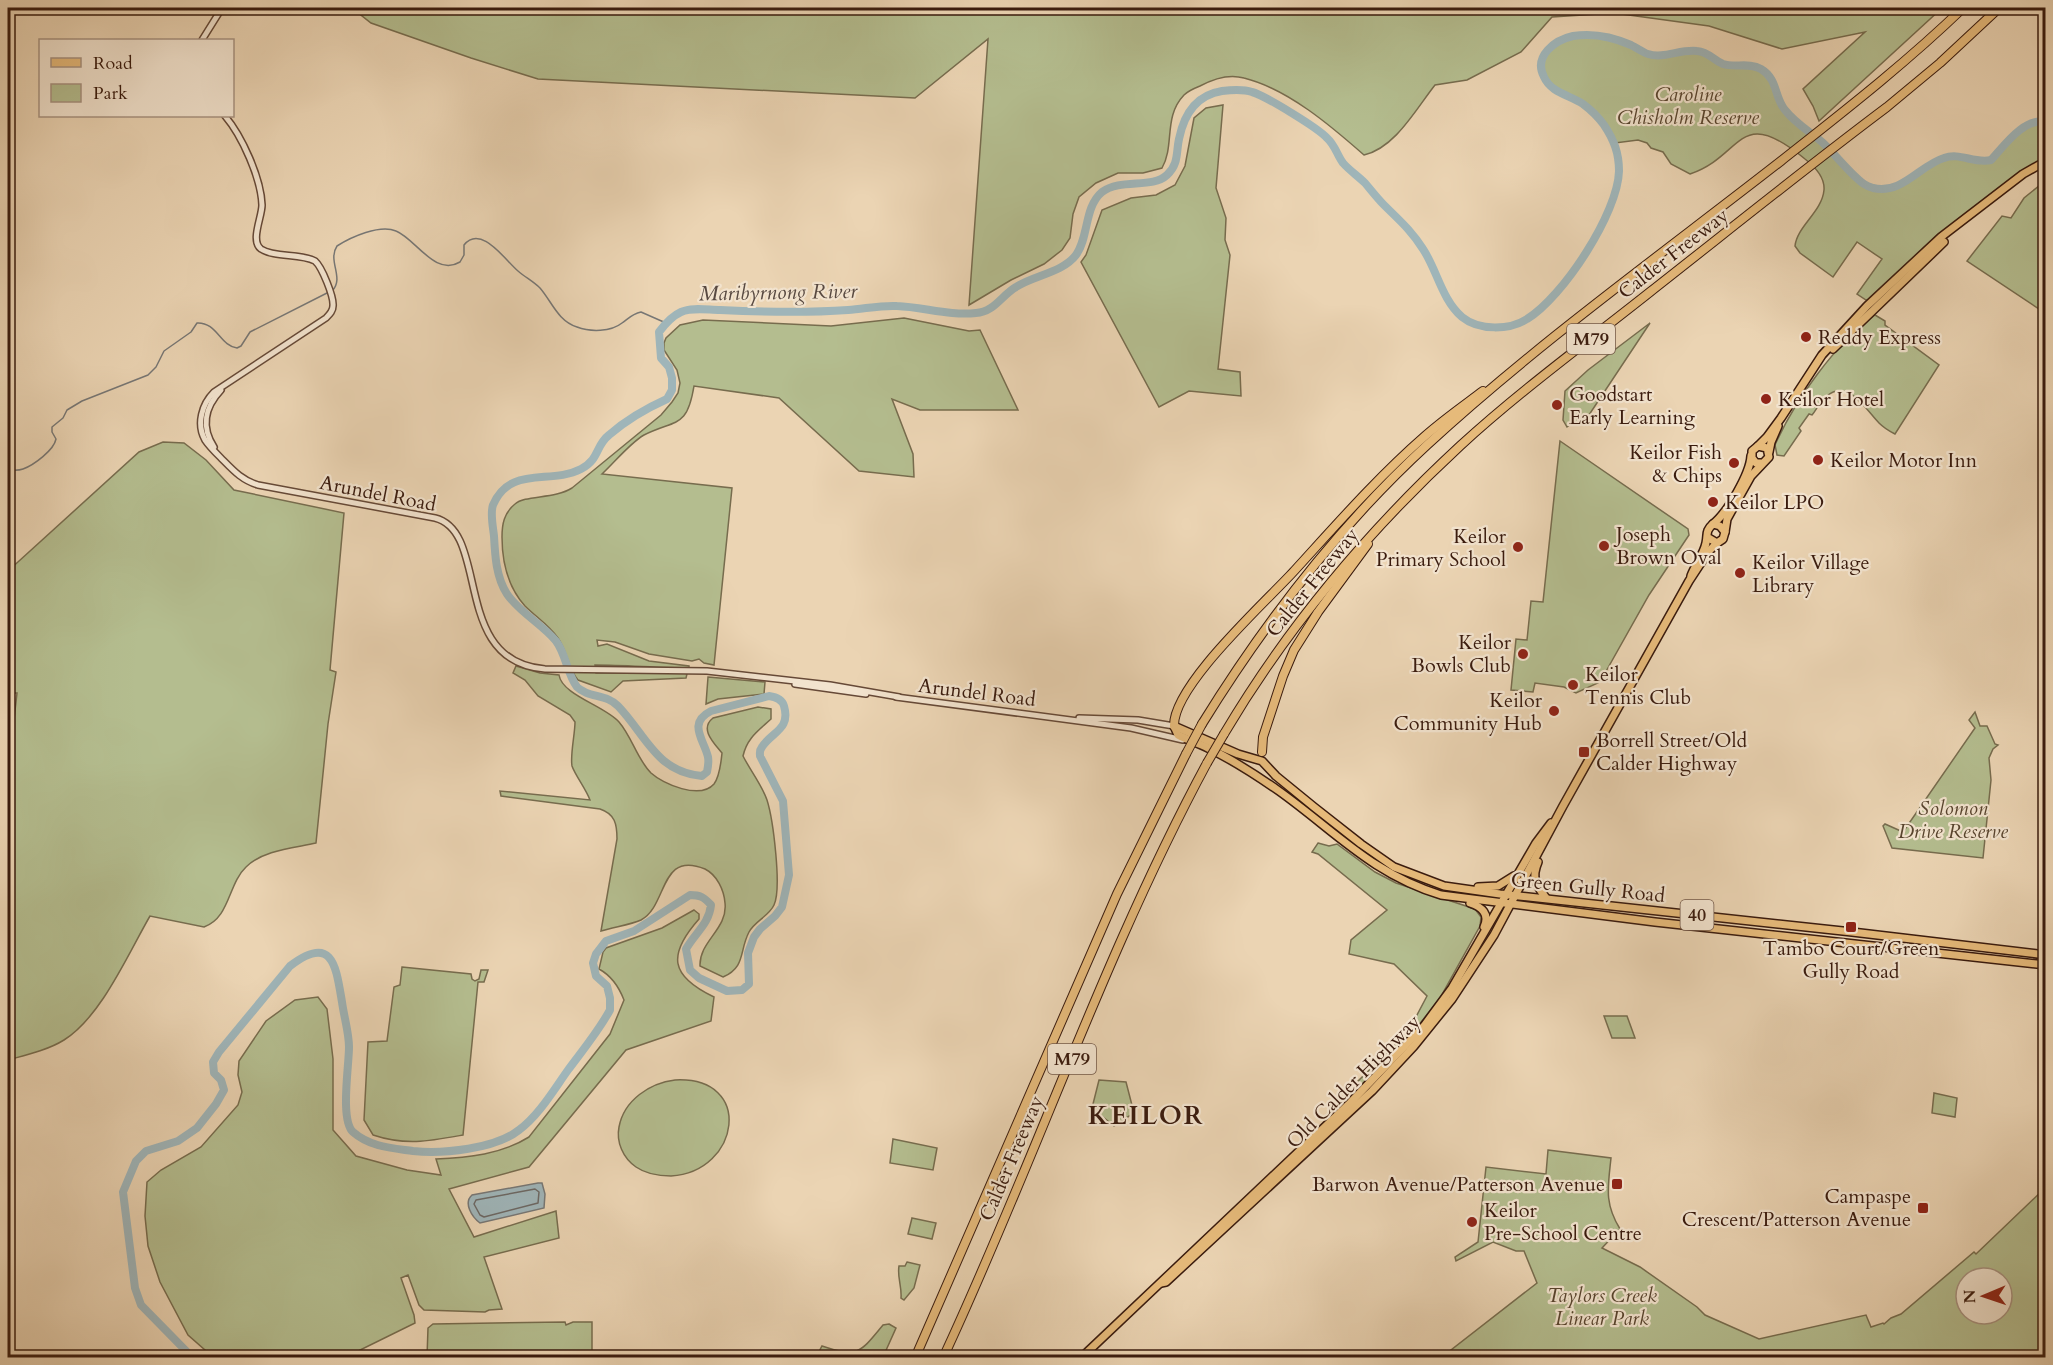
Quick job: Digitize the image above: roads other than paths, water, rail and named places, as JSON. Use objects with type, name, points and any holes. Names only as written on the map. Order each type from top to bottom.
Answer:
[{"type":"highway","name":"Calder Freeway","points":[[915,1358],[1117,894],[1202,724],[1257,639],[1334,542],[1374,497],[1425,447],[1518,366],[1840,114],[1920,48],[1963,8]]},
{"type":"highway","name":"Calder Freeway","points":[[943,1358],[1120,944],[1167,841],[1207,763],[1265,668],[1323,590],[1401,503],[1463,444],[1528,389],[1940,63],[1998,8]]},
{"type":"highway","points":[[1174,726],[1180,705],[1214,655],[1340,519],[1426,435],[1518,366]]},
{"type":"highway","points":[[1262,756],[1263,737],[1294,650],[1332,593],[1401,503]]},
{"type":"main road","points":[[1781,418],[1771,442],[1767,460],[1754,471],[1731,511],[1723,539],[1717,543],[1707,537],[1707,530],[1722,515],[1747,473],[1753,449],[1765,440],[1815,366],[1870,308],[1938,244],[2017,179],[2046,161]]},
{"type":"main road","points":[[1758,446],[1765,447],[1769,453]]},
{"type":"main road","points":[[1751,456],[1755,462],[1763,463]]},
{"type":"main road","points":[[1713,524],[1720,526],[1725,532]]},
{"type":"main road","name":"Old Calder Highway","points":[[1689,581],[1694,566],[1705,547],[1707,537]]},
{"type":"main road","name":"Old Calder Highway","points":[[1081,1358],[1161,1283],[1166,1282],[1354,1102],[1402,1060],[1442,1013],[1477,963],[1516,895],[1689,581],[1708,552],[1717,543]]},
{"type":"main road","points":[[1174,726],[1178,735],[1229,759]]},
{"type":"main road","name":"Green Gully Road","points":[[1174,726],[1238,754],[1262,756],[1276,776],[1394,867],[1424,880],[1454,888],[2046,955]]},
{"type":"main road","points":[[1253,773],[1259,768],[1262,756]]},
{"type":"main road","name":"Green Gully Road","points":[[1229,759],[1253,773],[1382,870],[1426,891],[1449,897],[2046,965]]},
{"type":"main road","name":"Old Calder Highway","points":[[1354,1102],[1424,1026],[1452,988],[1536,843],[1563,807]]},
{"type":"main road","points":[[1545,843],[1534,877],[1537,886],[1546,898]]},
{"type":"main road","points":[[1454,888],[1498,886],[1520,870]]},
{"type":"main road","points":[[1449,897],[1480,907],[1486,919],[1452,988]]},
{"type":"main road","points":[[1774,934],[1775,923]]},
{"type":"main road","points":[[1944,953],[1945,942]]},
{"type":"street","points":[[203,39],[222,8]]},
{"type":"street","name":"Arundel Road","points":[[226,117],[241,140],[260,188],[262,206],[257,244],[265,251],[315,261],[332,297],[333,307],[328,316],[224,387],[209,406],[202,420],[204,439],[238,475],[258,485],[435,518],[449,524],[460,538],[484,623],[491,638],[502,651],[516,661],[545,669],[700,671],[774,679],[815,688],[1050,716],[1150,732],[1179,739]]},
{"type":"street","name":"Arundel Road","points":[[1050,716],[1137,720],[1174,726]]},
{"type":"street","name":"Green Gully Road","points":[[1179,739],[1229,759]]},
{"type":"water","points":[[542,1183],[545,1194],[544,1208],[480,1223],[468,1206],[472,1195]]},
{"type":"waterway","name":"Maribyrnong River","points":[[193,1358],[141,1305],[135,1288],[123,1192],[136,1161],[146,1151],[178,1141],[197,1128],[216,1104],[224,1090],[221,1080],[214,1073],[213,1062],[290,966],[315,953],[324,954],[330,958],[334,967],[348,1036],[346,1105],[349,1126],[353,1132],[367,1141],[382,1146],[425,1152],[453,1151],[483,1146],[509,1136],[526,1124],[545,1102],[610,1010],[607,986],[596,976],[593,963],[596,954],[606,941],[634,931],[690,895],[702,897],[711,905],[705,923],[686,949],[690,970],[699,978],[727,991],[742,990],[749,984],[748,953],[754,937],[782,907],[789,875],[783,801],[760,756],[761,748],[779,730],[785,720],[782,702],[769,696],[711,711],[704,716],[698,726],[708,757],[707,772],[702,776],[686,773],[673,767],[653,750],[614,702],[586,693],[577,687],[556,641],[507,594],[500,580],[496,558],[492,512],[500,493],[520,480],[569,474],[581,469],[595,457],[601,444],[615,430],[636,415],[667,399],[672,390],[672,378],[669,367],[661,358],[659,332],[675,316],[685,310],[695,309],[800,312],[891,306],[966,314],[988,310],[1016,287],[1056,270],[1076,255],[1083,240],[1092,206],[1102,192],[1118,185],[1153,182],[1167,175],[1175,162],[1184,122],[1199,101],[1213,93],[1245,90],[1268,99],[1322,133],[1330,141],[1343,163],[1365,183],[1418,242],[1428,257],[1449,302],[1462,317],[1469,322],[1486,327],[1503,327],[1520,323],[1541,308],[1572,274],[1599,230],[1616,189],[1619,171],[1618,158],[1608,131],[1583,104],[1551,87],[1541,69],[1541,62],[1548,50],[1559,41],[1573,36],[1595,35],[1610,38],[1654,55],[1701,52],[1723,64],[1752,66],[1761,69],[1770,78],[1789,115],[1822,142],[1859,180],[1873,188],[1893,187],[1944,158],[1991,160],[2022,128],[2030,124],[2046,122]]},
{"type":"waterway","points":[[332,291],[337,281],[334,258],[337,246],[366,232],[389,229],[403,235],[426,255],[442,265],[460,262],[464,255],[464,245],[471,240],[485,241],[540,288],[565,320],[577,327],[588,330],[606,330],[641,312],[666,323]]},
{"type":"waterway","points":[[8,470],[19,470],[38,461],[54,443],[56,439],[52,427],[63,418],[67,410],[82,401],[148,375],[156,367],[164,351],[191,332],[197,323],[209,326],[226,343],[237,348],[241,346],[250,332],[327,293]]},
{"type":"waterway","points":[[2033,1358],[2046,1351]]},
{"type":"place","name":"Reddy Express","points":[[1806,337]]},
{"type":"place","name":"Keilor Hotel","points":[[1766,399]]},
{"type":"place","name":"Goodstart Early Learning","points":[[1557,405]]},
{"type":"place","name":"Keilor Motor Inn","points":[[1818,460]]},
{"type":"place","name":"Keilor Fish & Chips","points":[[1734,463]]},
{"type":"place","name":"Keilor LPO","points":[[1713,502]]},
{"type":"place","name":"Joseph Brown Oval","points":[[1604,546]]},
{"type":"place","name":"Keilor Primary School","points":[[1518,547]]},
{"type":"place","name":"Keilor Village Library","points":[[1740,573]]},
{"type":"place","name":"Keilor Bowls Club","points":[[1523,654]]},
{"type":"place","name":"Keilor Tennis Club","points":[[1573,685]]},
{"type":"place","name":"Keilor Community Hub","points":[[1554,711]]},
{"type":"place","name":"Borrell Street/Old Calder Highway","points":[[1584,752]]},
{"type":"place","name":"Tambo Court/Green Gully Road","points":[[1851,927]]},
{"type":"place","name":"Barwon Avenue/Patterson Avenue","points":[[1617,1184]]},
{"type":"place","name":"Campaspe Crescent/Patterson Avenue","points":[[1923,1208]]},
{"type":"place","name":"Keilor Pre-School Centre","points":[[1472,1222]]},
{"type":"district","name":"KEILOR","points":[[1146,1115]]},
{"type":"park label","name":"Caroline Chisholm Reserve","points":[[1688,106]]},
{"type":"park label","name":"Solomon Drive Reserve","points":[[1953,820]]},
{"type":"park label","name":"Taylors Creek Linear Park","points":[[1602,1306]]}]
